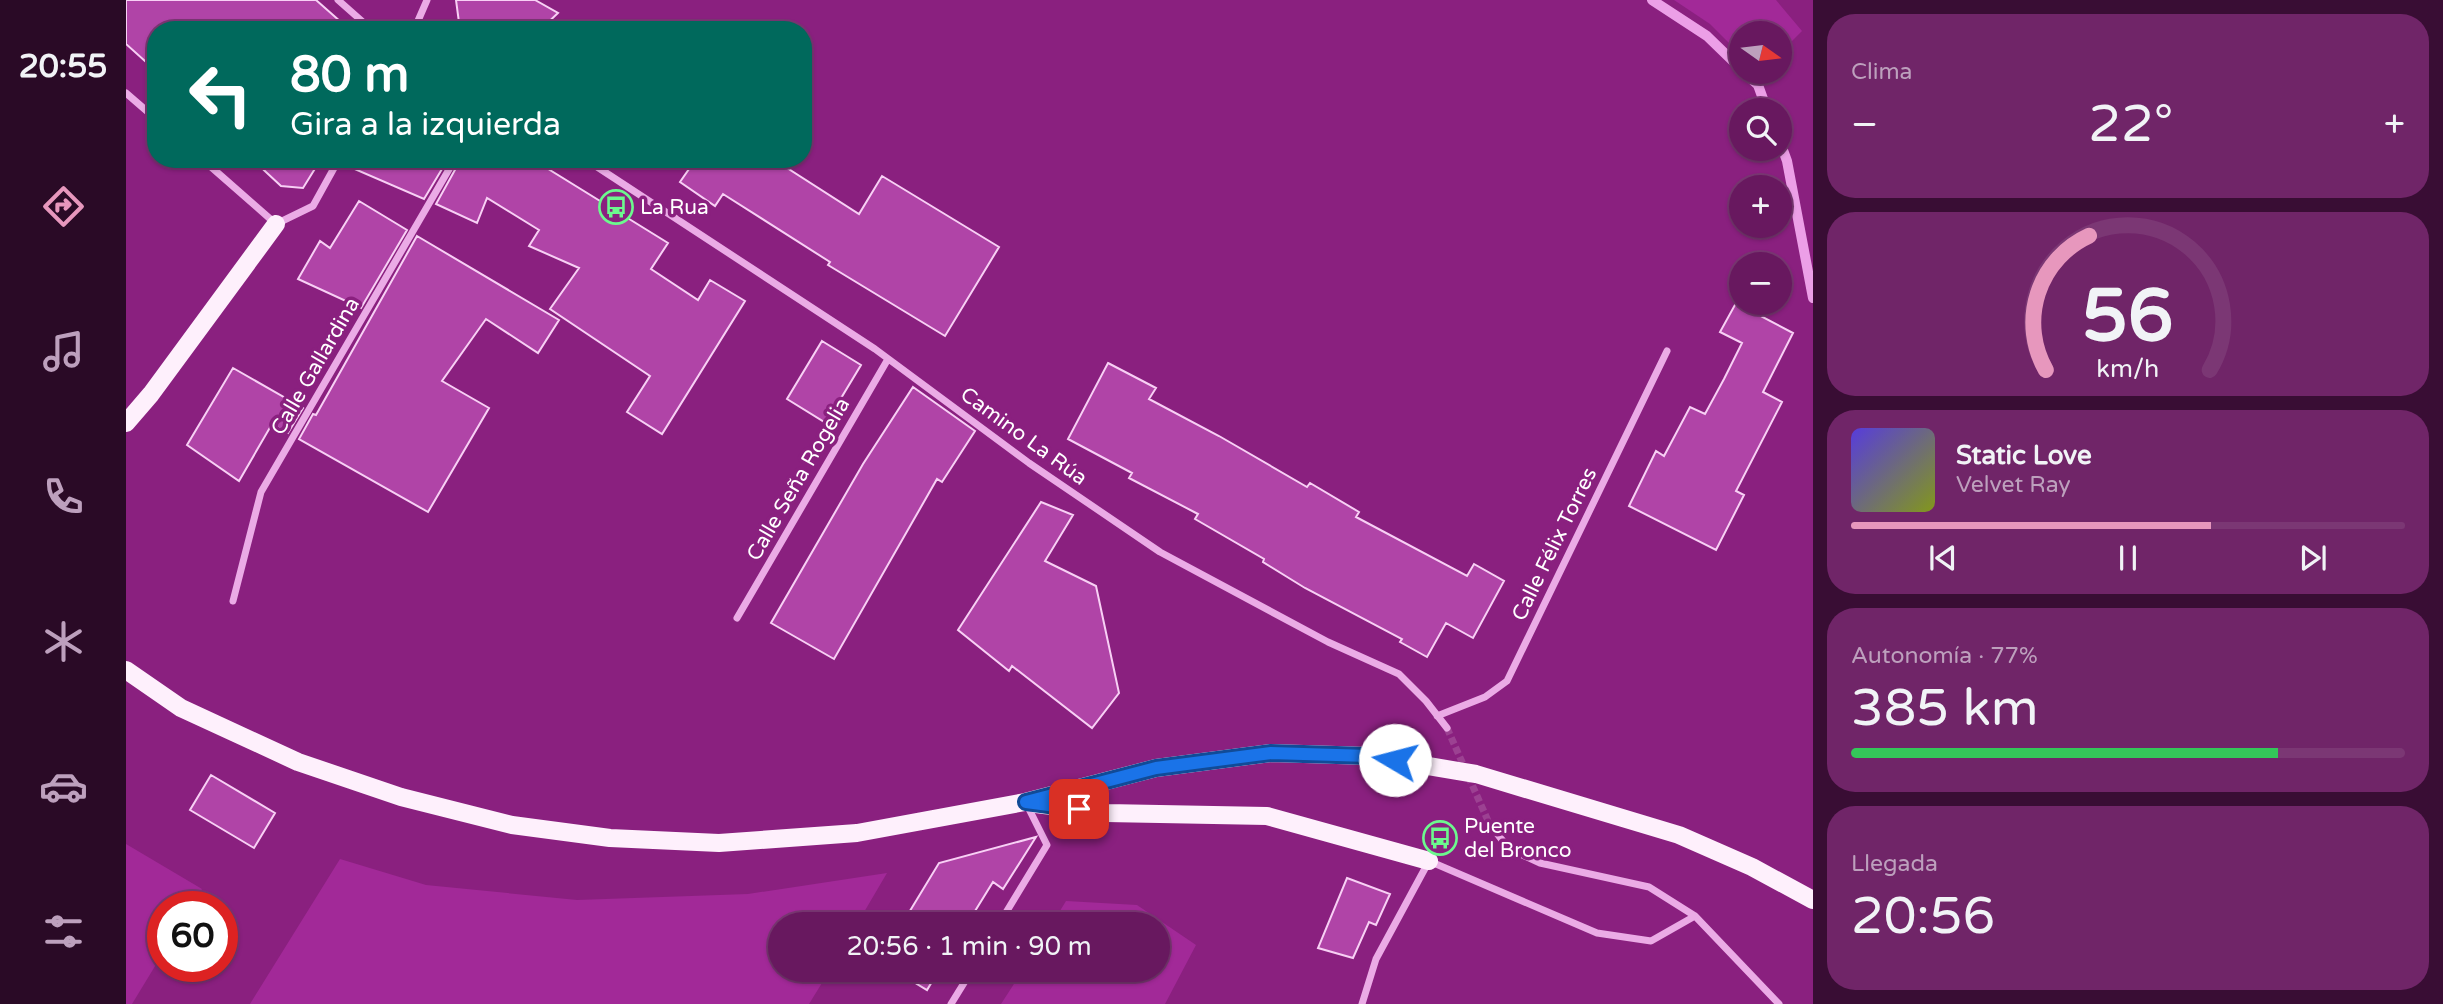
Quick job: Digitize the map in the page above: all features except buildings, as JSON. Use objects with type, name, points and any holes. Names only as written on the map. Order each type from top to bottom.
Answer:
[{"type":"main road","points":[[126,423],[276,224]]},
{"type":"main road","points":[[126,670],[181,708],[298,762],[401,797],[512,825],[610,838],[719,843],[857,833],[1026,802],[1156,768],[1271,753],[1369,756],[1476,774],[1679,835],[1752,867],[1813,900]]},
{"type":"main road","points":[[1026,802],[1106,813],[1267,816],[1429,861]]},
{"type":"street","points":[[338,0],[362,21]]},
{"type":"street","points":[[418,21],[427,0]]},
{"type":"street","points":[[126,93],[147,111]]},
{"type":"street","points":[[212,168],[276,224],[313,206],[334,168]]},
{"type":"street","name":"Calle Gallardina","points":[[233,601],[261,492],[450,168]]},
{"type":"street","name":"Camino La Rúa","points":[[599,168],[888,359],[1029,463],[1160,552],[1328,642],[1399,674],[1426,701],[1447,728]]},
{"type":"street","name":"Calle Félix Torres","points":[[1437,716],[1485,697],[1507,681],[1667,351]]},
{"type":"street","name":"Calle Seña Rogelia","points":[[737,618],[888,359]]},
{"type":"street","points":[[1006,912],[1047,845],[1026,802]]},
{"type":"street","points":[[1489,823],[1509,849],[1540,863],[1649,887],[1695,916],[1779,1004]]},
{"type":"street","points":[[1362,1004],[1376,959],[1429,861],[1597,933],[1651,941],[1695,916]]},
{"type":"street","points":[[951,1004],[965,982]]},
{"type":"shaded area","points":[[1674,0],[1776,0],[1802,31],[1792,41],[1792,21],[1729,21],[1729,43],[1710,24]]},
{"type":"shaded area","points":[[126,844],[202,889],[147,891],[147,979],[132,1004],[126,1004]]},
{"type":"shaded area","points":[[340,859],[426,885],[577,900],[748,894],[887,873],[864,912],[768,912],[768,982],[823,982],[809,1004],[250,1004]]},
{"type":"shaded area","points":[[1066,901],[1137,905],[1147,912],[1059,912]]},
{"type":"shaded area","points":[[1170,927],[1196,945],[1165,1004],[1001,1004],[1015,982],[1170,982]]},
{"type":"waterway","points":[[1652,0],[1707,36],[1729,57]]},
{"type":"waterway","points":[[1757,84],[1763,98]]},
{"type":"waterway","points":[[1787,161],[1813,298]]},
{"type":"tunnel","points":[[1447,728],[1489,823]]},
{"type":"place","name":"La Rua","points":[[616,207]]},
{"type":"place","name":"Puente del Bronco","points":[[1440,838]]},
{"type":"route","points":[[1079,809],[1026,802],[1156,768],[1271,753],[1369,756],[1395,760]]}]
